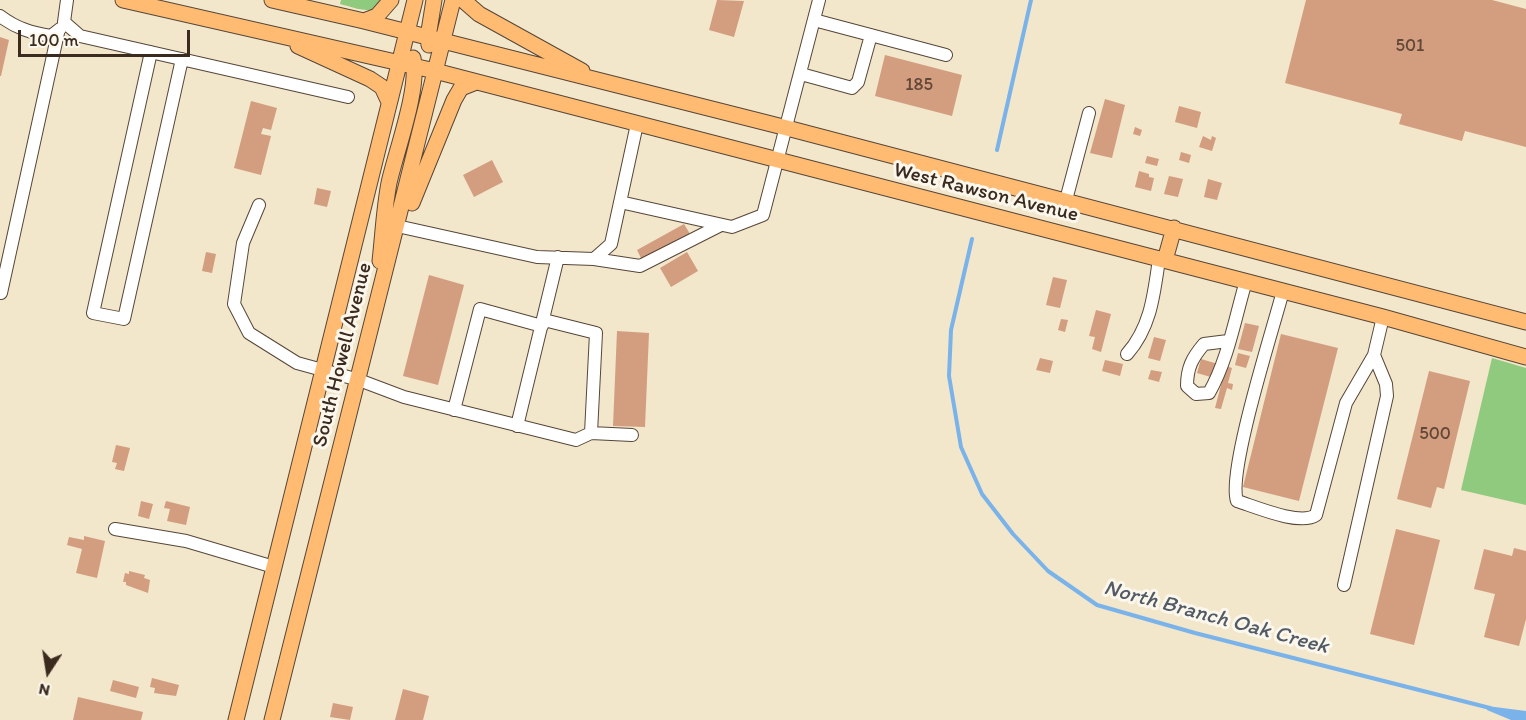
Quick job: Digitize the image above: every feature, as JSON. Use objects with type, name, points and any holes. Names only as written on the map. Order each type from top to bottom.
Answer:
[{"type":"main road","points":[[123,0],[268,33],[370,79],[382,87],[389,102]]},
{"type":"main road","name":"West Rawson Avenue","points":[[272,0],[364,21],[787,128],[1526,322]]},
{"type":"main road","points":[[364,21],[377,16],[391,0]]},
{"type":"main road","name":"South Howell Avenue","points":[[236,720],[415,0]]},
{"type":"main road","points":[[434,0],[428,37],[435,71]]},
{"type":"main road","points":[[401,227],[453,0]]},
{"type":"main road","points":[[463,0],[479,14],[600,81]]},
{"type":"main road","points":[[372,325],[389,186],[410,100],[415,66],[407,32]]},
{"type":"main road","name":"West Rawson Avenue","points":[[268,33],[435,71],[1246,281],[1526,357]]},
{"type":"main road","points":[[401,227],[454,100],[461,88],[476,82]]},
{"type":"main road","name":"South Howell Avenue","points":[[272,720],[382,287],[401,247],[401,227]]},
{"type":"main road","points":[[1162,260],[1174,228]]},
{"type":"street","points":[[1,293],[67,0]]},
{"type":"street","points":[[620,202],[732,227],[763,215],[779,161],[819,0]]},
{"type":"street","points":[[0,16],[18,29],[51,36],[61,28]]},
{"type":"street","points":[[814,20],[946,55]]},
{"type":"street","points":[[61,28],[80,36],[348,97]]},
{"type":"street","points":[[801,74],[852,88],[858,82],[871,35]]},
{"type":"street","points":[[151,52],[93,312],[124,319],[182,59]]},
{"type":"street","points":[[1066,200],[1089,113]]},
{"type":"street","points":[[594,259],[611,244],[637,124]]},
{"type":"street","points":[[259,205],[243,243],[234,304],[249,333],[297,363],[358,380],[404,397],[576,440],[591,433],[632,435]]},
{"type":"street","points":[[401,227],[483,247],[537,257],[594,259],[640,266],[722,225]]},
{"type":"street","points":[[517,426],[558,257]]},
{"type":"street","points":[[1127,354],[1138,342],[1147,324],[1162,260]]},
{"type":"street","points":[[1228,341],[1204,345],[1193,356],[1187,371],[1187,386],[1196,394],[1209,393],[1216,381],[1228,341],[1246,281]]},
{"type":"street","points":[[1283,291],[1234,483],[1237,501],[1296,519],[1310,519],[1316,515],[1346,403],[1374,355],[1383,317]]},
{"type":"street","points":[[454,410],[480,309],[596,333],[591,433]]},
{"type":"street","points":[[1344,585],[1387,396],[1386,384],[1374,355]]},
{"type":"street","points":[[115,529],[186,541],[274,567]]},
{"type":"green space","points":[[341,0],[386,0],[376,8],[365,10],[340,4]]},
{"type":"green space","points":[[1492,358],[1526,368],[1526,505],[1461,490]]},
{"type":"water","points":[[1487,706],[1526,711],[1526,720],[1511,720],[1487,710]]},
{"type":"building","points":[[717,0],[744,1],[734,37],[709,30]]},
{"type":"building","points":[[1306,0],[1492,0],[1526,9],[1526,147],[1465,131],[1462,141],[1399,124],[1402,114],[1285,83]]},
{"type":"building","points":[[0,37],[9,40],[1,76],[0,76]]},
{"type":"building","points":[[885,55],[962,75],[952,116],[875,96]]},
{"type":"building","points":[[1105,99],[1125,105],[1112,158],[1090,153]]},
{"type":"building","points":[[251,101],[277,108],[271,130],[263,128],[261,134],[271,136],[261,175],[234,168]]},
{"type":"building","points":[[1179,106],[1201,112],[1197,128],[1175,122]]},
{"type":"building","points":[[1135,127],[1142,130],[1140,136],[1133,134]]},
{"type":"building","points":[[1203,136],[1211,140],[1212,136],[1216,138],[1212,151],[1199,147]]},
{"type":"building","points":[[1181,152],[1191,155],[1189,163],[1179,160]]},
{"type":"building","points":[[1147,156],[1159,159],[1157,166],[1145,163]]},
{"type":"building","points":[[492,160],[503,182],[474,197],[463,175]]},
{"type":"building","points":[[1139,171],[1154,178],[1151,191],[1135,187]]},
{"type":"building","points":[[1169,176],[1183,179],[1178,197],[1164,194]]},
{"type":"building","points":[[1208,179],[1222,183],[1217,200],[1204,197]]},
{"type":"building","points":[[317,188],[331,191],[327,207],[314,204]]},
{"type":"building","points":[[684,224],[690,234],[642,260],[637,250]]},
{"type":"building","points":[[206,252],[216,254],[212,273],[202,271]]},
{"type":"building","points":[[687,252],[698,271],[671,287],[660,268]]},
{"type":"building","points":[[429,275],[464,285],[438,385],[403,376]]},
{"type":"building","points":[[1053,277],[1067,280],[1060,308],[1046,305]]},
{"type":"building","points":[[1096,310],[1111,314],[1101,352],[1092,349],[1095,337],[1089,336]]},
{"type":"building","points":[[1061,319],[1068,320],[1065,332],[1058,330]]},
{"type":"building","points":[[1245,323],[1259,326],[1252,352],[1238,349]]},
{"type":"building","points":[[617,331],[649,333],[645,427],[613,426]]},
{"type":"building","points":[[1281,334],[1338,348],[1299,501],[1243,487]]},
{"type":"building","points":[[1154,337],[1166,340],[1160,361],[1148,358]]},
{"type":"building","points":[[1238,353],[1250,356],[1246,368],[1235,365]]},
{"type":"building","points":[[1040,358],[1053,361],[1050,373],[1036,370]]},
{"type":"building","points":[[1201,359],[1218,364],[1214,378],[1197,373]]},
{"type":"building","points":[[1105,360],[1123,364],[1120,376],[1102,371]]},
{"type":"building","points":[[1226,366],[1232,368],[1228,383],[1233,384],[1232,390],[1227,388],[1221,409],[1215,408]]},
{"type":"building","points":[[1151,370],[1162,372],[1159,382],[1148,379]]},
{"type":"building","points":[[1429,371],[1470,381],[1444,489],[1437,487],[1431,508],[1397,499]]},
{"type":"building","points":[[116,445],[130,448],[124,471],[115,469],[117,463],[112,462]]},
{"type":"building","points":[[141,501],[153,504],[149,519],[138,516]]},
{"type":"building","points":[[166,501],[190,507],[186,525],[167,521],[170,509],[164,508]]},
{"type":"building","points":[[1396,529],[1440,540],[1414,645],[1370,634]]},
{"type":"building","points":[[84,536],[105,541],[97,578],[76,573],[82,549],[67,545],[69,537],[84,540]]},
{"type":"building","points":[[1514,548],[1526,551],[1526,619],[1519,646],[1484,637],[1495,594],[1474,589],[1484,549],[1512,556]]},
{"type":"building","points":[[129,571],[145,575],[144,578],[150,580],[148,593],[123,582],[125,573],[129,574]]},
{"type":"building","points":[[152,678],[179,685],[176,696],[154,693],[155,688],[150,687]]},
{"type":"building","points":[[113,680],[139,687],[136,698],[110,691]]},
{"type":"building","points":[[403,689],[429,696],[423,720],[395,720]]},
{"type":"building","points":[[78,697],[143,712],[141,720],[73,720]]},
{"type":"building","points":[[333,703],[353,707],[350,720],[330,717]]},
{"type":"waterway","name":"North Branch Oak Creek","points":[[997,150],[1031,0]]},
{"type":"waterway","name":"North Branch Oak Creek","points":[[972,239],[951,330],[949,376],[961,447],[982,494],[1013,534],[1048,571],[1097,605],[1195,633],[1490,708]]}]
